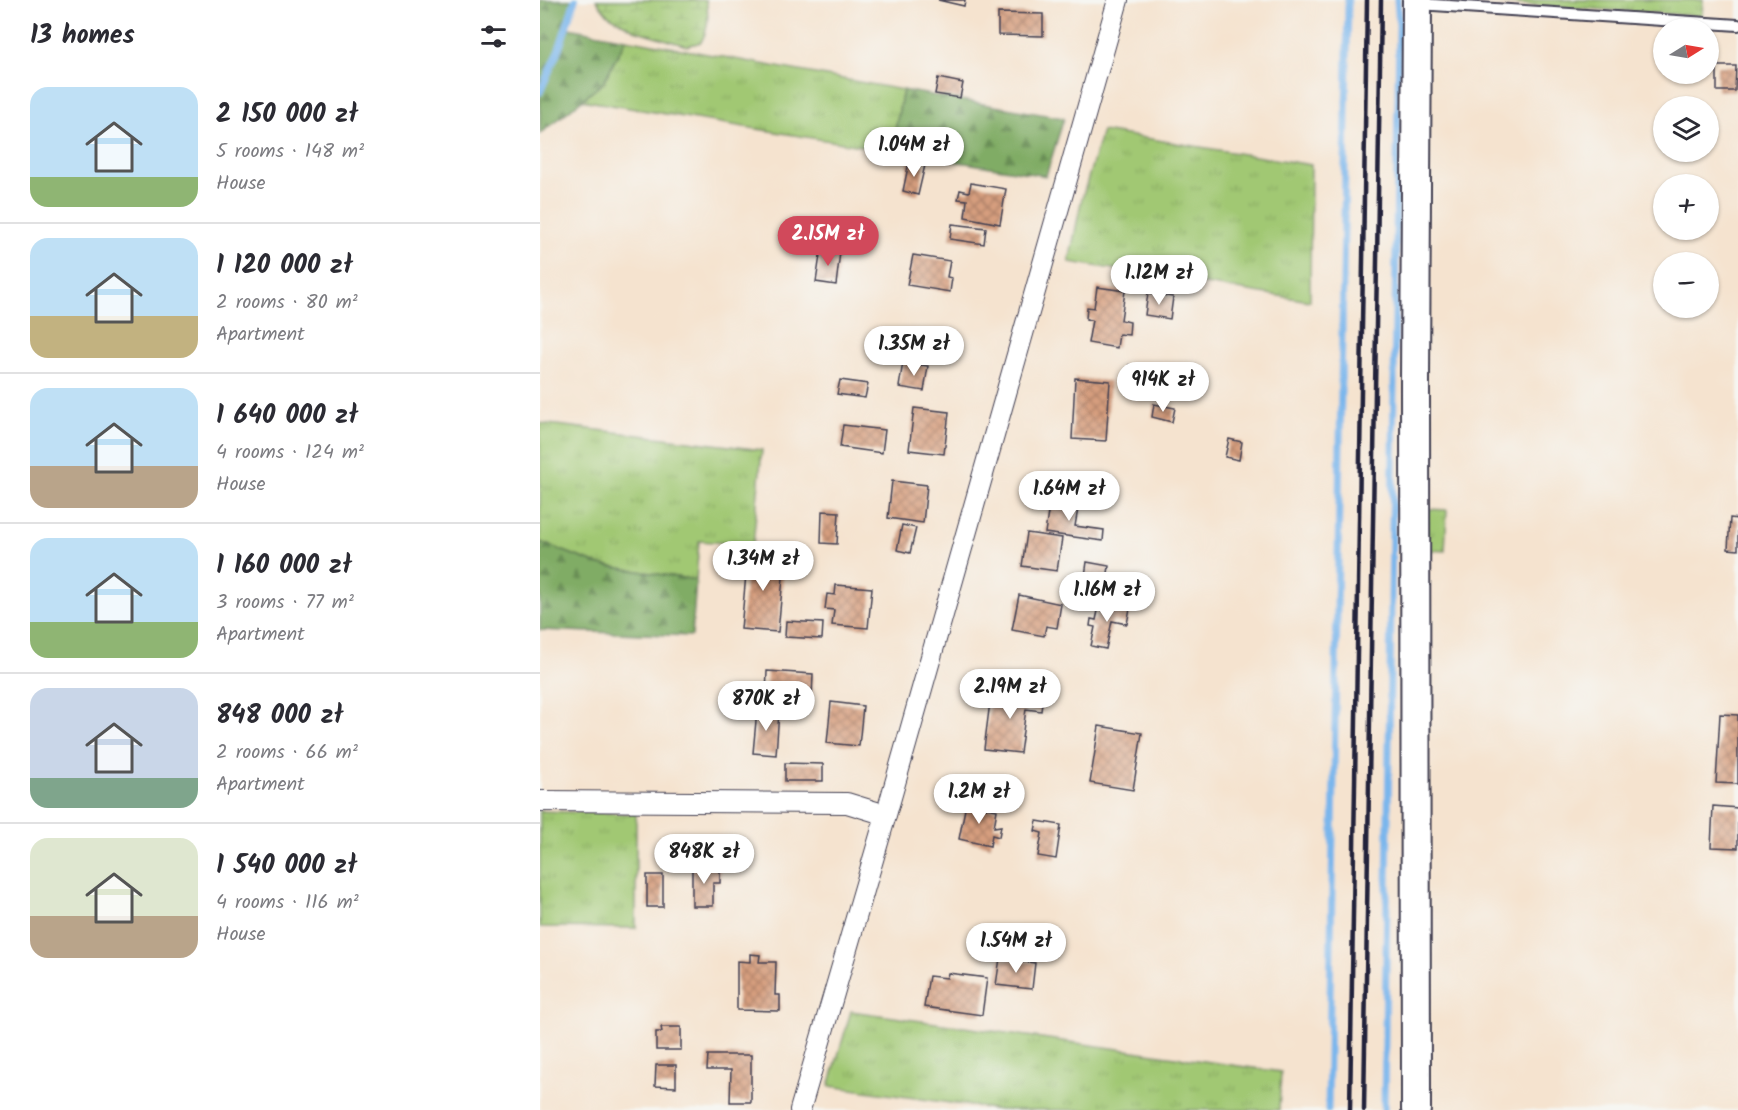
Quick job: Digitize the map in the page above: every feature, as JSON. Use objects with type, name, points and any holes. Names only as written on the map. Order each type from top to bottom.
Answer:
[{"type":"street","points":[[800,1110],[1118,0]]},
{"type":"street","points":[[1416,1110],[1417,2]]},
{"type":"street","points":[[540,801],[847,803],[886,815]]},
{"type":"lane","points":[[1417,2],[1738,25]]},
{"type":"green space","points":[[540,0],[574,0],[563,27],[626,39],[603,83],[540,134]]},
{"type":"green space","points":[[596,0],[706,0],[708,16],[706,32],[701,42],[687,46],[634,30],[608,15]]},
{"type":"green space","points":[[1450,0],[1703,0],[1702,16]]},
{"type":"green space","points":[[626,39],[903,90],[891,151],[581,100],[603,83]]},
{"type":"green space","points":[[903,90],[1064,118],[1046,176],[891,151]]},
{"type":"green space","points":[[1102,131],[1311,165],[1310,301],[1069,262],[1081,202]]},
{"type":"green space","points":[[540,423],[762,450],[753,545],[699,541],[696,580],[600,565],[540,542]]},
{"type":"green space","points":[[1426,509],[1447,510],[1445,551],[1426,550]]},
{"type":"green space","points":[[540,542],[600,565],[696,580],[692,636],[540,630]]},
{"type":"green space","points":[[540,811],[636,814],[636,928],[540,927]]},
{"type":"green space","points":[[851,1011],[1281,1072],[1279,1110],[1000,1110],[829,1086]]},
{"type":"building","points":[[938,0],[965,0],[964,6]]},
{"type":"building","points":[[998,13],[1043,14],[1043,36],[998,35]]},
{"type":"building","points":[[1719,66],[1736,66],[1735,91],[1717,91]]},
{"type":"building","points":[[938,78],[963,83],[960,98],[935,94]]},
{"type":"building","points":[[909,162],[925,165],[918,195],[903,191]]},
{"type":"building","points":[[971,183],[1006,189],[1000,224],[965,217],[967,200],[958,199],[960,190],[969,192]]},
{"type":"building","points":[[952,224],[986,228],[984,244],[950,239]]},
{"type":"building","points":[[821,249],[840,252],[836,285],[816,282]]},
{"type":"building","points":[[913,255],[950,261],[947,277],[952,278],[950,292],[907,285]]},
{"type":"building","points":[[1097,287],[1125,291],[1121,320],[1130,322],[1129,335],[1119,334],[1117,348],[1088,343],[1092,320],[1086,319],[1087,307],[1094,308]]},
{"type":"building","points":[[1148,293],[1173,297],[1170,319],[1145,315]]},
{"type":"building","points":[[903,362],[928,366],[924,391],[899,387]]},
{"type":"building","points":[[1129,365],[1160,370],[1157,390],[1137,387],[1138,380],[1127,379]]},
{"type":"building","points":[[1075,378],[1110,381],[1106,441],[1072,439]]},
{"type":"building","points":[[840,380],[868,384],[865,398],[837,394]]},
{"type":"building","points":[[1154,404],[1175,408],[1172,422],[1152,417]]},
{"type":"building","points":[[914,408],[949,412],[944,454],[909,450]]},
{"type":"building","points":[[843,425],[885,430],[882,453],[840,447]]},
{"type":"building","points":[[1229,439],[1242,442],[1239,460],[1225,457]]},
{"type":"building","points":[[892,481],[927,485],[923,523],[888,518]]},
{"type":"building","points":[[1050,499],[1079,503],[1075,526],[1104,530],[1103,541],[1045,533]]},
{"type":"building","points":[[822,511],[839,512],[837,544],[821,543]]},
{"type":"building","points":[[1730,518],[1738,519],[1738,550],[1728,549]]},
{"type":"building","points":[[902,525],[916,528],[910,553],[897,550]]},
{"type":"building","points":[[1027,533],[1062,538],[1057,571],[1022,566]]},
{"type":"building","points":[[748,552],[785,556],[778,632],[741,629]]},
{"type":"building","points":[[1087,562],[1109,566],[1107,580],[1085,576]]},
{"type":"building","points":[[836,585],[872,588],[868,628],[832,625],[834,610],[825,609],[827,594],[835,595]]},
{"type":"building","points":[[1019,595],[1061,604],[1057,628],[1046,626],[1044,636],[1012,630]]},
{"type":"building","points":[[1100,602],[1130,608],[1127,624],[1112,621],[1106,649],[1091,646],[1095,627],[1090,626],[1091,619],[1096,620]]},
{"type":"building","points":[[786,621],[823,623],[822,639],[785,637]]},
{"type":"building","points":[[767,671],[813,674],[812,698],[766,695]]},
{"type":"building","points":[[1002,690],[1043,695],[1041,711],[1026,709],[1020,753],[984,749],[990,702],[1001,703]]},
{"type":"building","points":[[831,702],[863,706],[859,746],[827,743]]},
{"type":"building","points":[[757,710],[779,711],[776,755],[753,753]]},
{"type":"building","points":[[1720,714],[1738,715],[1738,784],[1716,783]]},
{"type":"building","points":[[1099,726],[1142,733],[1133,790],[1090,783]]},
{"type":"building","points":[[785,763],[823,764],[823,781],[785,781]]},
{"type":"building","points":[[966,804],[997,810],[994,827],[1001,826],[999,837],[992,835],[990,846],[959,839]]},
{"type":"building","points":[[1713,806],[1738,808],[1738,848],[1711,847]]},
{"type":"building","points":[[1037,821],[1061,825],[1056,859],[1038,856],[1042,833],[1035,831]]},
{"type":"building","points":[[692,866],[720,866],[720,883],[713,883],[713,906],[692,906]]},
{"type":"building","points":[[647,875],[663,875],[663,907],[647,907]]},
{"type":"building","points":[[750,954],[760,955],[759,962],[776,962],[775,995],[780,995],[780,1011],[737,1010],[737,961],[750,962]]},
{"type":"building","points":[[1000,958],[1035,963],[1032,989],[996,985]]},
{"type":"building","points":[[948,973],[987,978],[982,1015],[924,1007],[929,976],[947,978]]},
{"type":"building","points":[[661,1027],[681,1027],[681,1050],[656,1050],[656,1032],[662,1032]]},
{"type":"building","points":[[708,1055],[751,1055],[751,1102],[730,1102],[731,1070],[707,1070]]},
{"type":"building","points":[[656,1065],[676,1065],[676,1087],[655,1086]]},
{"type":"waterway","points":[[540,92],[559,49],[575,0]]},
{"type":"waterway","points":[[1328,1110],[1348,0]]},
{"type":"waterway","points":[[1384,1110],[1399,25],[1397,0]]},
{"type":"railway","points":[[1350,1110],[1367,0]]},
{"type":"railway","points":[[1364,1110],[1381,0]]}]
